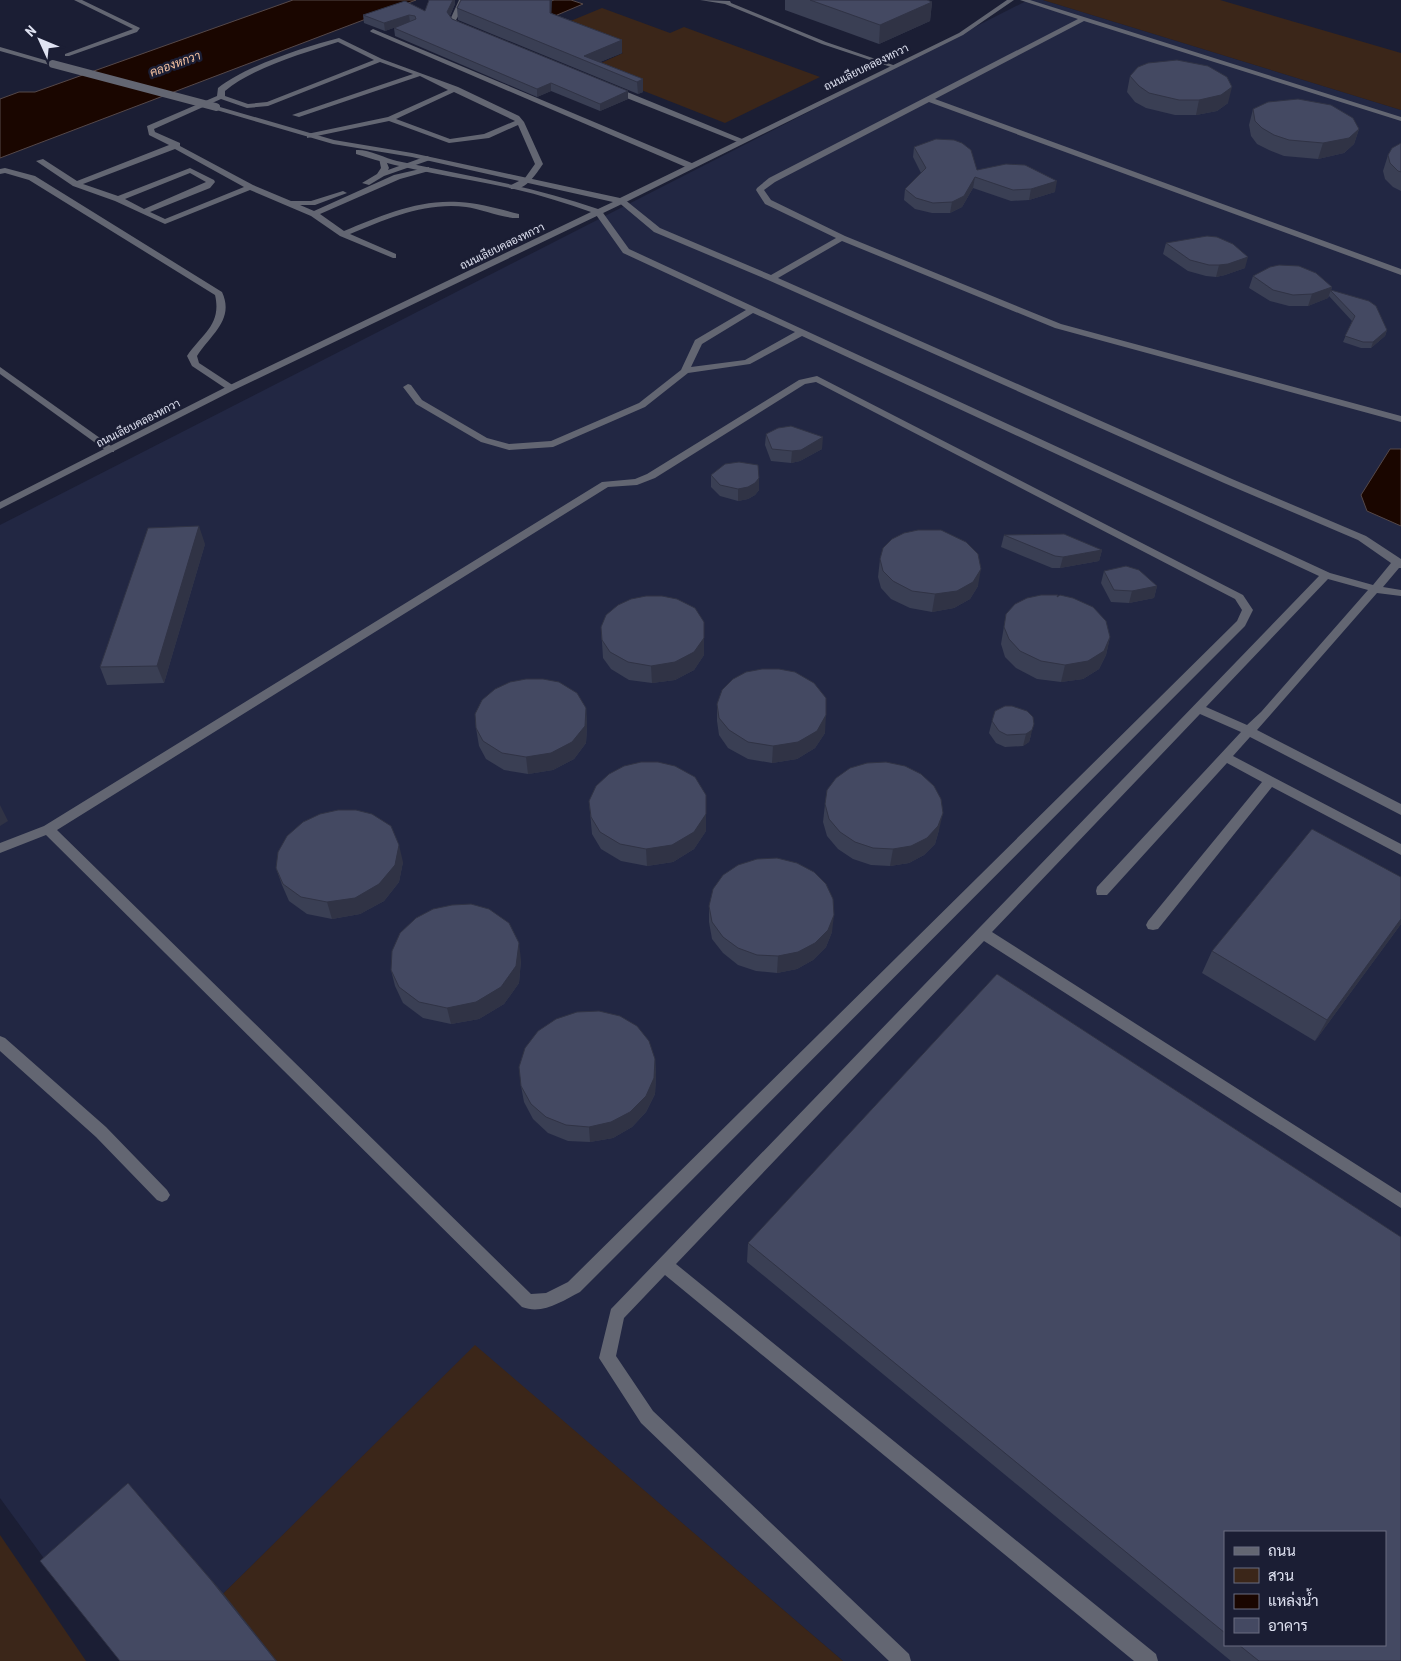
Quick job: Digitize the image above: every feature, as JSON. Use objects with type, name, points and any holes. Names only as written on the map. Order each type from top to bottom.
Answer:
[{"type":"street","points":[[67,55],[135,31],[137,28],[77,0]]},
{"type":"street","points":[[464,0],[452,20],[456,24],[474,32]]},
{"type":"street","points":[[703,0],[728,1],[728,4],[824,42],[893,66]]},
{"type":"street","name":"ถนนเลียบคลองหกวา","points":[[0,506],[231,388],[621,201],[961,34],[1011,0]]},
{"type":"street","points":[[1023,0],[1401,120]]},
{"type":"street","points":[[1082,20],[772,180],[760,190],[768,202],[842,238],[1058,326],[1401,419]]},
{"type":"street","points":[[373,31],[692,166]]},
{"type":"street","points":[[384,36],[398,31]]},
{"type":"street","points":[[221,97],[221,90],[232,81],[294,54],[339,40],[380,60],[456,89],[516,118],[520,122],[539,164],[528,180],[514,187]]},
{"type":"street","points":[[0,49],[216,107],[333,142],[427,158],[621,201],[657,230],[771,278],[1219,477],[1362,538],[1399,564],[1102,891]]},
{"type":"street","points":[[380,60],[297,94],[256,106],[247,106],[221,97],[150,128],[152,133],[250,187],[314,214],[343,234],[394,256]]},
{"type":"street","points":[[296,116],[420,74]]},
{"type":"street","points":[[600,84],[743,141]]},
{"type":"street","points":[[310,136],[390,119],[456,89]]},
{"type":"street","points":[[297,94],[305,98]]},
{"type":"street","points":[[928,99],[1401,272]]},
{"type":"street","points":[[312,103],[320,107]]},
{"type":"street","points":[[390,119],[449,141],[486,136],[520,122]]},
{"type":"street","points":[[333,142],[382,160],[514,187],[558,198],[598,212],[626,251],[1326,575],[1401,594]]},
{"type":"street","points":[[76,184],[176,145]]},
{"type":"street","points":[[287,202],[312,203],[343,193],[427,158]]},
{"type":"street","points":[[380,176],[384,168],[382,160]]},
{"type":"street","points":[[40,161],[76,184],[118,199],[165,222],[250,187]]},
{"type":"street","points":[[397,177],[408,166]]},
{"type":"street","points":[[0,172],[5,170],[32,178],[220,294],[224,307],[221,321],[197,347],[192,356],[195,364],[231,388]]},
{"type":"street","points":[[118,199],[190,170],[211,182],[207,186],[142,212]]},
{"type":"street","points":[[314,214],[397,177],[426,170]]},
{"type":"street","points":[[343,234],[406,210],[450,203],[484,208],[516,216]]},
{"type":"street","points":[[771,278],[842,238]]},
{"type":"street","points":[[408,387],[419,402],[484,440],[509,447],[553,444],[642,406],[685,371],[698,342],[753,309]]},
{"type":"street","points":[[685,371],[748,362],[802,332]]},
{"type":"street","points":[[0,370],[111,450]]},
{"type":"street","points":[[0,848],[48,830],[606,484],[637,482],[651,476],[802,382],[817,378],[1239,597],[1248,610],[1241,623],[574,1287],[547,1301],[528,1302],[48,830]]},
{"type":"street","points":[[902,1661],[647,1417],[607,1358],[617,1314],[1326,575]]},
{"type":"street","points":[[1198,708],[1249,731],[1401,810]]},
{"type":"street","points":[[1225,757],[1401,850]]},
{"type":"street","points":[[1153,925],[1270,781]]},
{"type":"street","points":[[982,932],[1401,1201]]},
{"type":"street","points":[[0,1042],[101,1132],[162,1195]]},
{"type":"street","points":[[664,1264],[1149,1661]]},
{"type":"shaded area","points":[[1028,0],[1043,0],[1401,110],[1401,1661],[843,1661],[475,1346],[155,1661],[56,1575],[0,1498],[0,525]]},
{"type":"green space","points":[[1043,0],[1220,0],[1401,53],[1401,110]]},
{"type":"green space","points":[[602,8],[670,33],[684,27],[820,77],[725,123],[588,69],[623,53],[556,27]]},
{"type":"green space","points":[[475,1345],[843,1661],[155,1661]]},
{"type":"green space","points":[[0,1535],[86,1661],[0,1661]]},
{"type":"water","name":"คลองหกวา","points":[[293,0],[416,0],[0,158],[0,99],[19,92],[35,92]]},
{"type":"water","points":[[554,0],[571,0],[583,4],[543,21],[522,13]]},
{"type":"water","points":[[1390,449],[1401,449],[1401,526],[1367,511],[1361,495]]},
{"type":"building","points":[[429,0],[453,0],[447,12],[452,19],[628,91],[600,104],[551,83],[537,89],[394,28],[416,19],[415,16],[409,15],[384,23],[363,15],[405,1],[425,11]]},
{"type":"building","points":[[461,0],[550,0],[550,13],[622,40],[584,56],[643,79],[637,82],[457,8]]},
{"type":"building","points":[[810,0],[927,0],[932,2],[880,25]]},
{"type":"building","points":[[1177,60],[1208,66],[1227,77],[1232,87],[1221,95],[1199,100],[1179,100],[1149,93],[1130,76],[1138,67],[1148,63]]},
{"type":"building","points":[[1298,99],[1331,105],[1353,118],[1359,129],[1349,138],[1323,143],[1289,140],[1274,135],[1255,121],[1253,109],[1268,102]]},
{"type":"building","points":[[936,139],[954,140],[962,143],[971,150],[977,170],[1006,164],[1025,165],[1057,181],[1031,189],[1013,190],[975,177],[964,196],[952,202],[933,203],[916,198],[905,189],[926,168],[914,147]]},
{"type":"building","points":[[1401,143],[1401,172],[1390,163],[1388,155],[1392,148]]},
{"type":"building","points":[[1207,236],[1217,237],[1233,244],[1248,257],[1228,264],[1209,265],[1190,260],[1166,243]]},
{"type":"building","points":[[1279,265],[1299,266],[1316,273],[1332,287],[1312,294],[1293,295],[1273,290],[1253,276],[1270,267]]},
{"type":"building","points":[[1331,290],[1369,301],[1376,306],[1387,330],[1373,342],[1363,342],[1345,336],[1355,316]]},
{"type":"building","points":[[791,426],[823,437],[801,450],[772,449],[766,434],[778,428]]},
{"type":"building","points":[[739,462],[758,465],[759,478],[748,487],[738,489],[720,485],[711,475],[725,464]]},
{"type":"building","points":[[199,526],[157,666],[100,667],[148,528]]},
{"type":"building","points":[[918,530],[941,530],[966,542],[978,554],[981,569],[973,582],[957,591],[935,594],[912,591],[893,581],[883,571],[880,559],[883,548],[892,539],[904,533]]},
{"type":"building","points":[[1064,534],[1102,550],[1063,557],[1055,556],[1004,535]]},
{"type":"building","points":[[1126,566],[1139,570],[1157,586],[1132,591],[1114,590],[1104,571]]},
{"type":"building","points":[[1041,595],[1058,595],[1057,597],[1060,595],[1073,598],[1093,607],[1106,621],[1110,637],[1104,651],[1088,661],[1065,665],[1041,661],[1020,651],[1009,639],[1004,627],[1006,614],[1015,604],[1027,598]]},
{"type":"building","points":[[646,596],[662,596],[677,599],[695,608],[704,622],[704,638],[694,652],[675,662],[651,666],[628,662],[610,652],[602,640],[601,627],[606,615],[618,605],[631,599]]},
{"type":"building","points":[[762,669],[779,669],[795,672],[814,683],[826,698],[826,715],[817,731],[798,742],[773,746],[748,742],[729,730],[719,718],[717,704],[722,690],[733,679],[746,672]]},
{"type":"building","points":[[526,679],[543,679],[559,682],[577,693],[586,708],[585,726],[572,742],[551,753],[526,757],[502,753],[483,741],[476,728],[475,714],[482,700],[495,689],[510,682]]},
{"type":"building","points":[[1005,706],[1012,706],[1027,711],[1033,717],[1034,724],[1032,730],[1026,734],[1007,735],[999,731],[992,721],[995,711]]},
{"type":"building","points":[[641,762],[658,762],[675,766],[695,777],[706,795],[706,814],[694,832],[672,845],[646,849],[620,844],[600,832],[591,817],[589,801],[596,786],[609,774],[624,766]]},
{"type":"building","points":[[886,762],[905,766],[921,774],[934,786],[941,799],[943,813],[938,826],[927,838],[911,846],[893,849],[873,848],[855,842],[840,832],[829,819],[825,804],[827,790],[836,778],[850,768],[867,763]]},
{"type":"building","points":[[338,810],[356,810],[372,814],[391,826],[399,845],[395,865],[379,884],[355,898],[327,902],[301,897],[283,884],[276,868],[278,852],[287,836],[303,822],[320,814]]},
{"type":"building","points":[[1312,829],[1401,877],[1401,919],[1327,1020],[1212,951]]},
{"type":"building","points":[[777,858],[797,863],[814,872],[826,884],[833,899],[834,915],[828,930],[815,943],[798,952],[778,956],[757,955],[738,948],[723,937],[712,922],[709,906],[713,889],[723,875],[738,865],[757,859]]},
{"type":"building","points":[[471,904],[489,909],[509,923],[519,943],[516,966],[501,987],[476,1002],[447,1008],[419,1002],[399,987],[391,970],[392,951],[400,933],[416,918],[433,909]]},
{"type":"building","points":[[997,974],[1401,1237],[1401,1661],[1259,1661],[1240,1646],[1386,1646],[1386,1531],[1224,1531],[1224,1632],[748,1243]]},
{"type":"building","points":[[599,1011],[620,1016],[637,1026],[649,1041],[655,1059],[654,1078],[646,1096],[630,1112],[611,1122],[589,1127],[566,1125],[546,1117],[531,1104],[521,1086],[519,1067],[525,1048],[538,1031],[556,1019],[577,1012]]},
{"type":"building","points":[[128,1483],[211,1580],[276,1661],[120,1661],[40,1561]]}]
